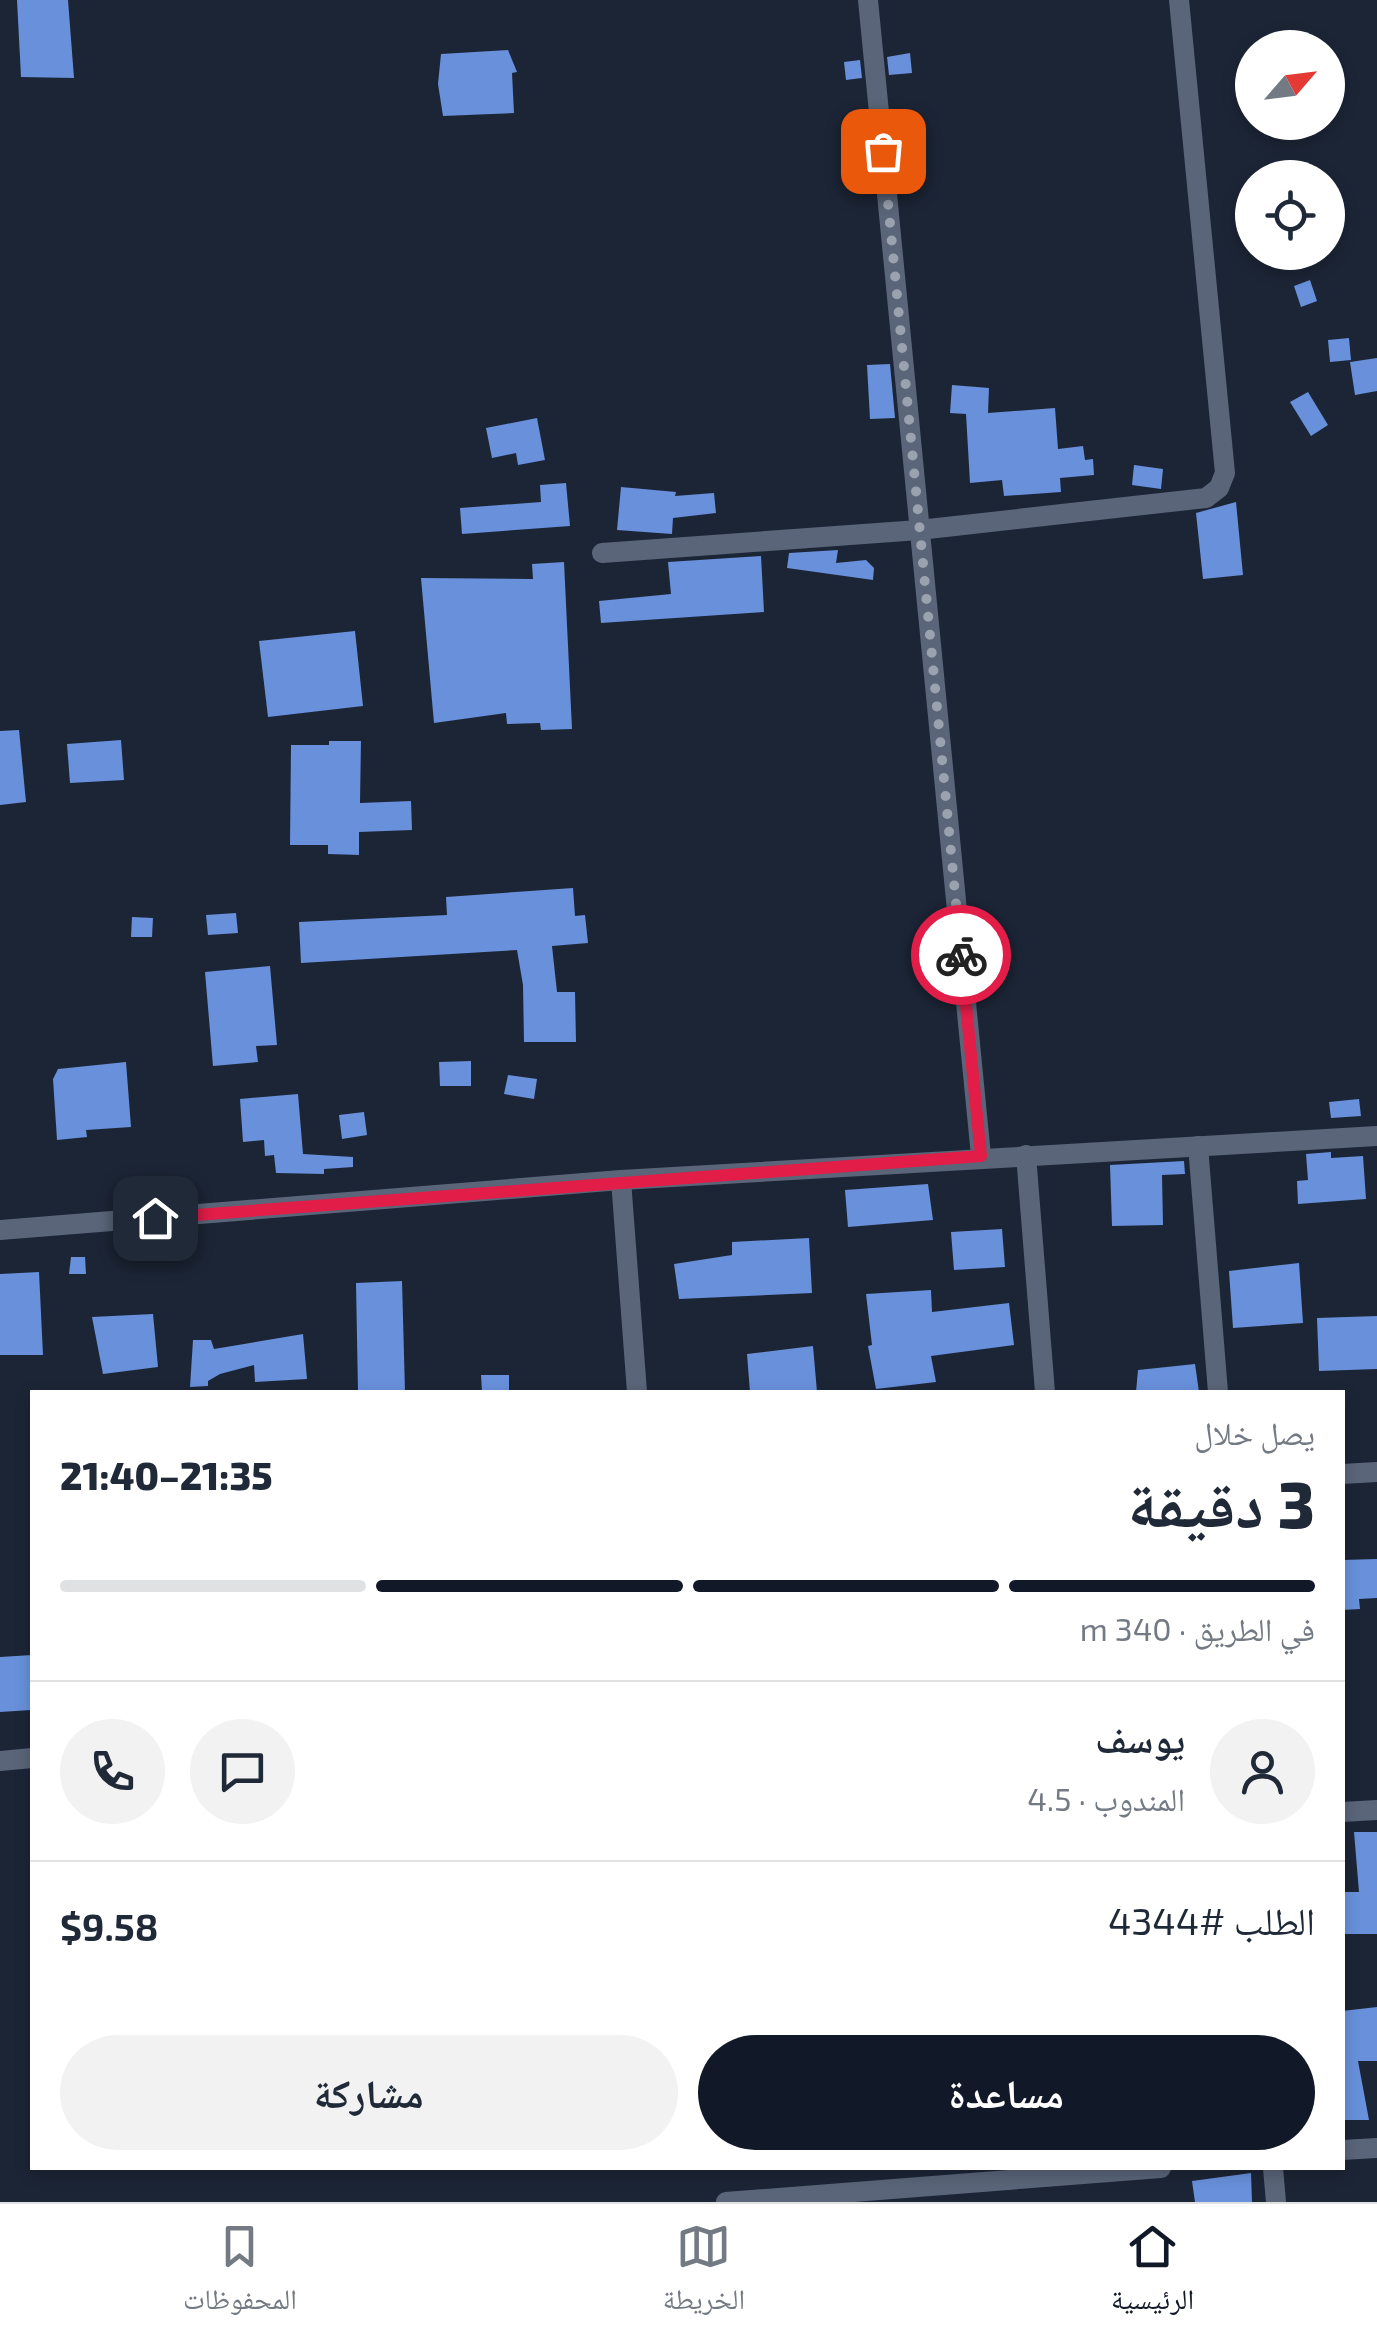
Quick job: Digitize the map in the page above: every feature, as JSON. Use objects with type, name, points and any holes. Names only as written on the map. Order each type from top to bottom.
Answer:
[{"type":"street","points":[[868,0],[981,1156]]},
{"type":"street","points":[[602,553],[919,530],[1206,498],[1219,488],[1225,474],[1178,0]]},
{"type":"street","points":[[0,1230],[621,1180],[981,1156],[1377,1136]]},
{"type":"street","points":[[1198,1146],[1218,1390]]},
{"type":"street","points":[[1026,1155],[1045,1390]]},
{"type":"street","points":[[621,1180],[637,1390]]},
{"type":"street","points":[[1345,1474],[1377,1472]]},
{"type":"street","points":[[0,1761],[30,1758]]},
{"type":"street","points":[[1345,1812],[1377,1810]]},
{"type":"street","points":[[1345,2150],[1377,2148]]},
{"type":"street","points":[[726,2202],[1105,2170]]},
{"type":"street","points":[[1274,2170],[1276,2202]]},
{"type":"building","points":[[17,0],[68,0],[74,78],[21,77]]},
{"type":"building","points":[[508,50],[517,72],[512,73],[514,113],[443,116],[438,84],[441,54]]},
{"type":"building","points":[[910,53],[912,73],[889,75],[887,57]]},
{"type":"building","points":[[860,60],[862,78],[846,80],[844,62]]},
{"type":"building","points":[[1310,280],[1317,301],[1301,307],[1294,286]]},
{"type":"building","points":[[1349,338],[1351,360],[1330,362],[1328,340]]},
{"type":"building","points":[[1377,358],[1377,391],[1355,395],[1350,362]]},
{"type":"building","points":[[890,364],[895,418],[870,419],[867,365]]},
{"type":"building","points":[[952,385],[989,388],[988,413],[1055,408],[1058,449],[1083,446],[1085,460],[1093,459],[1094,475],[1060,478],[1061,492],[1004,496],[1002,480],[970,483],[966,414],[950,413]]},
{"type":"building","points":[[1308,392],[1328,425],[1311,436],[1290,402]]},
{"type":"building","points":[[537,418],[545,460],[518,465],[516,453],[492,458],[486,428]]},
{"type":"building","points":[[1134,465],[1163,469],[1161,489],[1132,485]]},
{"type":"building","points":[[566,483],[570,526],[462,534],[460,508],[541,502],[540,485]]},
{"type":"building","points":[[621,487],[676,492],[675,496],[714,493],[716,513],[673,518],[672,534],[617,530]]},
{"type":"building","points":[[1236,502],[1243,575],[1203,579],[1196,513]]},
{"type":"building","points":[[838,550],[836,563],[866,560],[874,568],[873,580],[787,568],[789,553]]},
{"type":"building","points":[[761,556],[764,612],[601,623],[599,601],[671,594],[668,562]]},
{"type":"building","points":[[564,562],[572,729],[541,730],[540,723],[507,724],[506,713],[434,723],[421,578],[533,579],[532,564]]},
{"type":"building","points":[[355,631],[363,706],[268,717],[259,641]]},
{"type":"building","points":[[19,730],[26,802],[0,805],[0,731]]},
{"type":"building","points":[[121,740],[124,780],[70,783],[67,744]]},
{"type":"building","points":[[329,741],[361,741],[360,803],[411,801],[412,830],[359,832],[359,855],[328,854],[328,845],[290,845],[291,745],[329,745]]},
{"type":"building","points":[[573,888],[575,916],[585,915],[588,943],[552,946],[557,992],[575,992],[576,1042],[524,1042],[523,985],[517,950],[301,963],[299,922],[447,915],[446,897]]},
{"type":"building","points":[[236,913],[238,933],[208,935],[206,915]]},
{"type":"building","points":[[132,917],[153,918],[152,937],[131,937]]},
{"type":"building","points":[[270,966],[277,1045],[256,1046],[258,1062],[213,1066],[205,972]]},
{"type":"building","points":[[471,1061],[471,1086],[440,1086],[439,1062]]},
{"type":"building","points":[[126,1062],[131,1127],[86,1130],[87,1137],[57,1140],[53,1079],[58,1069]]},
{"type":"building","points":[[508,1075],[537,1079],[534,1099],[504,1094]]},
{"type":"building","points":[[298,1094],[303,1154],[353,1157],[353,1167],[324,1169],[324,1174],[276,1173],[274,1155],[265,1156],[264,1140],[243,1142],[240,1099]]},
{"type":"building","points":[[1359,1099],[1361,1116],[1331,1118],[1329,1102]]},
{"type":"building","points":[[364,1112],[367,1135],[342,1139],[339,1115]]},
{"type":"building","points":[[1331,1152],[1331,1158],[1363,1156],[1366,1199],[1298,1204],[1297,1181],[1308,1180],[1306,1154]]},
{"type":"building","points":[[1184,1161],[1185,1174],[1162,1175],[1163,1225],[1112,1226],[1110,1165]]},
{"type":"building","points":[[928,1184],[933,1220],[848,1227],[845,1190]]},
{"type":"building","points":[[1002,1229],[1005,1267],[954,1270],[951,1232]]},
{"type":"building","points":[[809,1238],[812,1293],[679,1299],[674,1264],[732,1255],[732,1242]]},
{"type":"building","points":[[71,1257],[85,1257],[86,1274],[69,1274]]},
{"type":"building","points":[[1299,1263],[1303,1323],[1233,1328],[1229,1271]]},
{"type":"building","points":[[39,1272],[43,1355],[0,1355],[0,1274]]},
{"type":"building","points":[[402,1281],[405,1390],[358,1390],[356,1283]]},
{"type":"building","points":[[931,1290],[932,1312],[1009,1303],[1014,1345],[931,1356],[936,1382],[876,1389],[868,1346],[872,1345],[866,1294]]},
{"type":"building","points":[[153,1314],[158,1367],[103,1374],[92,1317]]},
{"type":"building","points":[[1377,1316],[1377,1369],[1319,1371],[1317,1318]]},
{"type":"building","points":[[303,1334],[307,1379],[255,1382],[254,1365],[220,1374],[208,1381],[208,1386],[190,1387],[193,1340],[211,1340],[214,1349]]},
{"type":"building","points":[[813,1346],[817,1390],[750,1390],[747,1354]]},
{"type":"building","points":[[1195,1364],[1199,1390],[1136,1390],[1138,1370]]},
{"type":"building","points":[[481,1375],[509,1375],[509,1390],[482,1390]]},
{"type":"building","points":[[1377,1559],[1377,1598],[1359,1599],[1360,1609],[1345,1610],[1345,1560]]},
{"type":"building","points":[[30,1655],[30,1710],[0,1712],[0,1657]]},
{"type":"building","points":[[1354,1832],[1377,1832],[1377,1934],[1345,1934],[1345,1892],[1359,1892]]},
{"type":"building","points":[[1377,2007],[1377,2061],[1358,2061],[1369,2120],[1345,2120],[1345,2011]]},
{"type":"building","points":[[1251,2173],[1252,2202],[1195,2202],[1192,2181]]},
{"type":"way so far","points":[[883,151],[961,955]]},
{"type":"route","points":[[155,1218],[621,1180],[981,1156],[961,955]]}]
